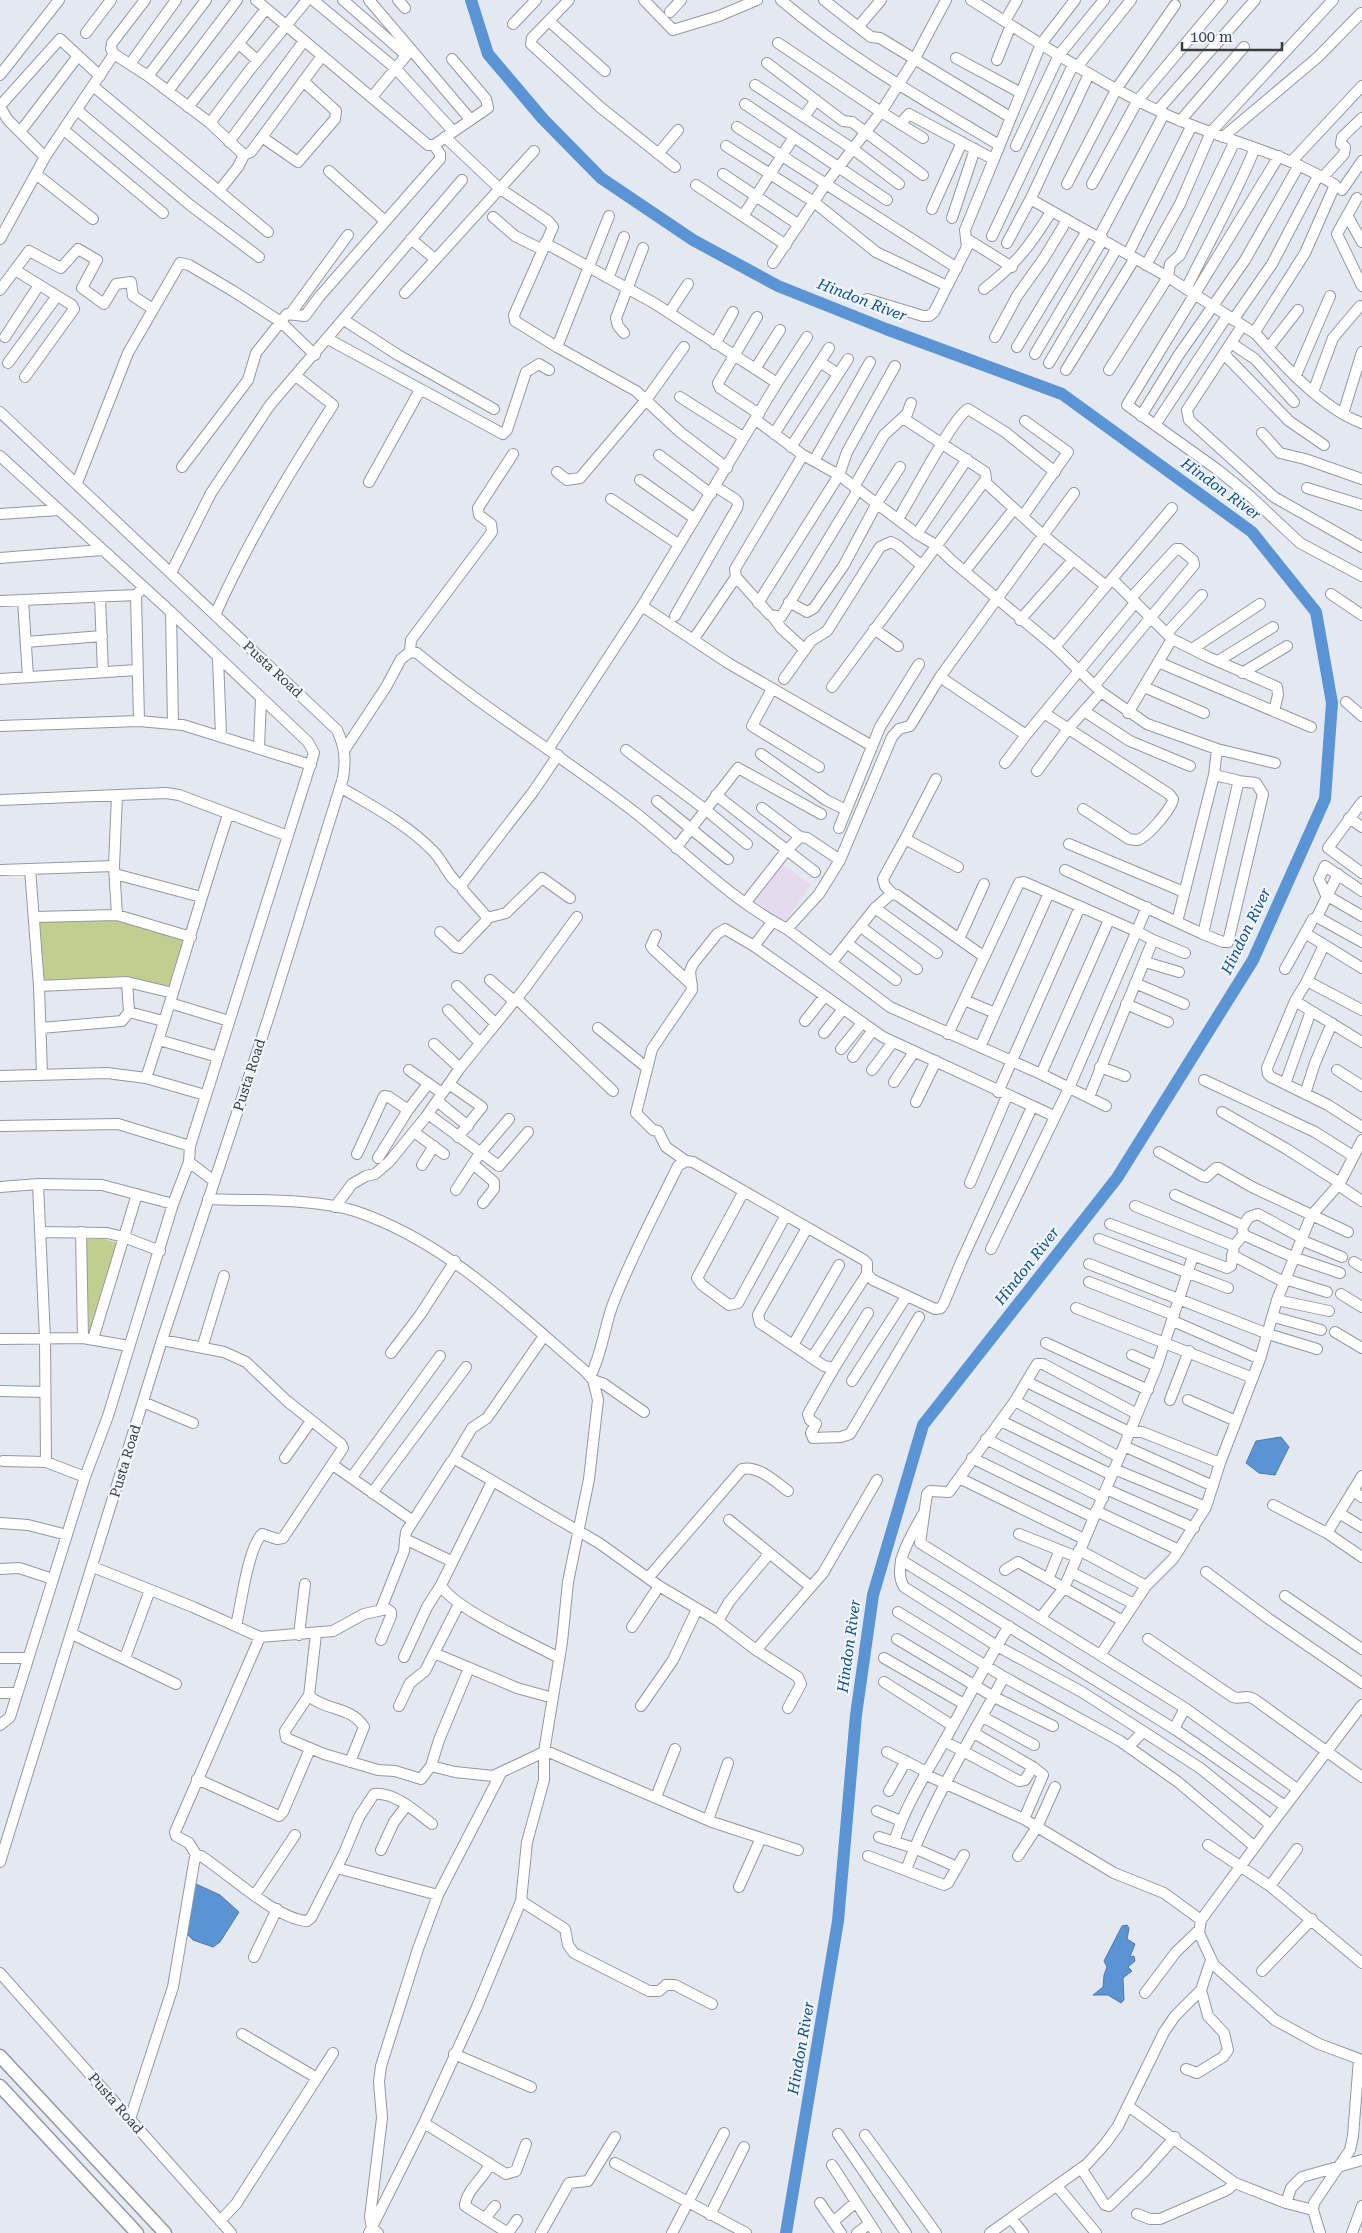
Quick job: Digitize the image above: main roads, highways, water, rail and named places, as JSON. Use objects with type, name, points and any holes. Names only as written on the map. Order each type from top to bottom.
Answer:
[{"type":"main road","points":[[0,2056],[165,2233]]},
{"type":"main road","points":[[0,2086],[137,2233]]},
{"type":"water","points":[[1281,1437],[1289,1447],[1275,1475],[1259,1473],[1246,1463],[1256,1441]]},
{"type":"water","points":[[196,1884],[220,1895],[239,1912],[220,1942],[213,1947],[193,1940],[185,1932]]},
{"type":"water","points":[[1127,1925],[1129,1928],[1127,1939],[1135,1944],[1130,1957],[1134,1956],[1135,1961],[1128,1967],[1132,1971],[1123,1978],[1124,2000],[1121,2003],[1108,1995],[1093,1995],[1103,1987],[1107,1967],[1104,1961],[1122,1926]]},
{"type":"waterway","name":"Hindon River","points":[[471,0],[488,54],[543,119],[601,178],[693,240],[778,286],[886,329],[1062,394],[1252,532],[1316,612],[1332,703],[1325,799],[1253,960],[1117,1178],[923,1425],[873,1595],[856,1715],[838,1921],[786,2233]]}]
